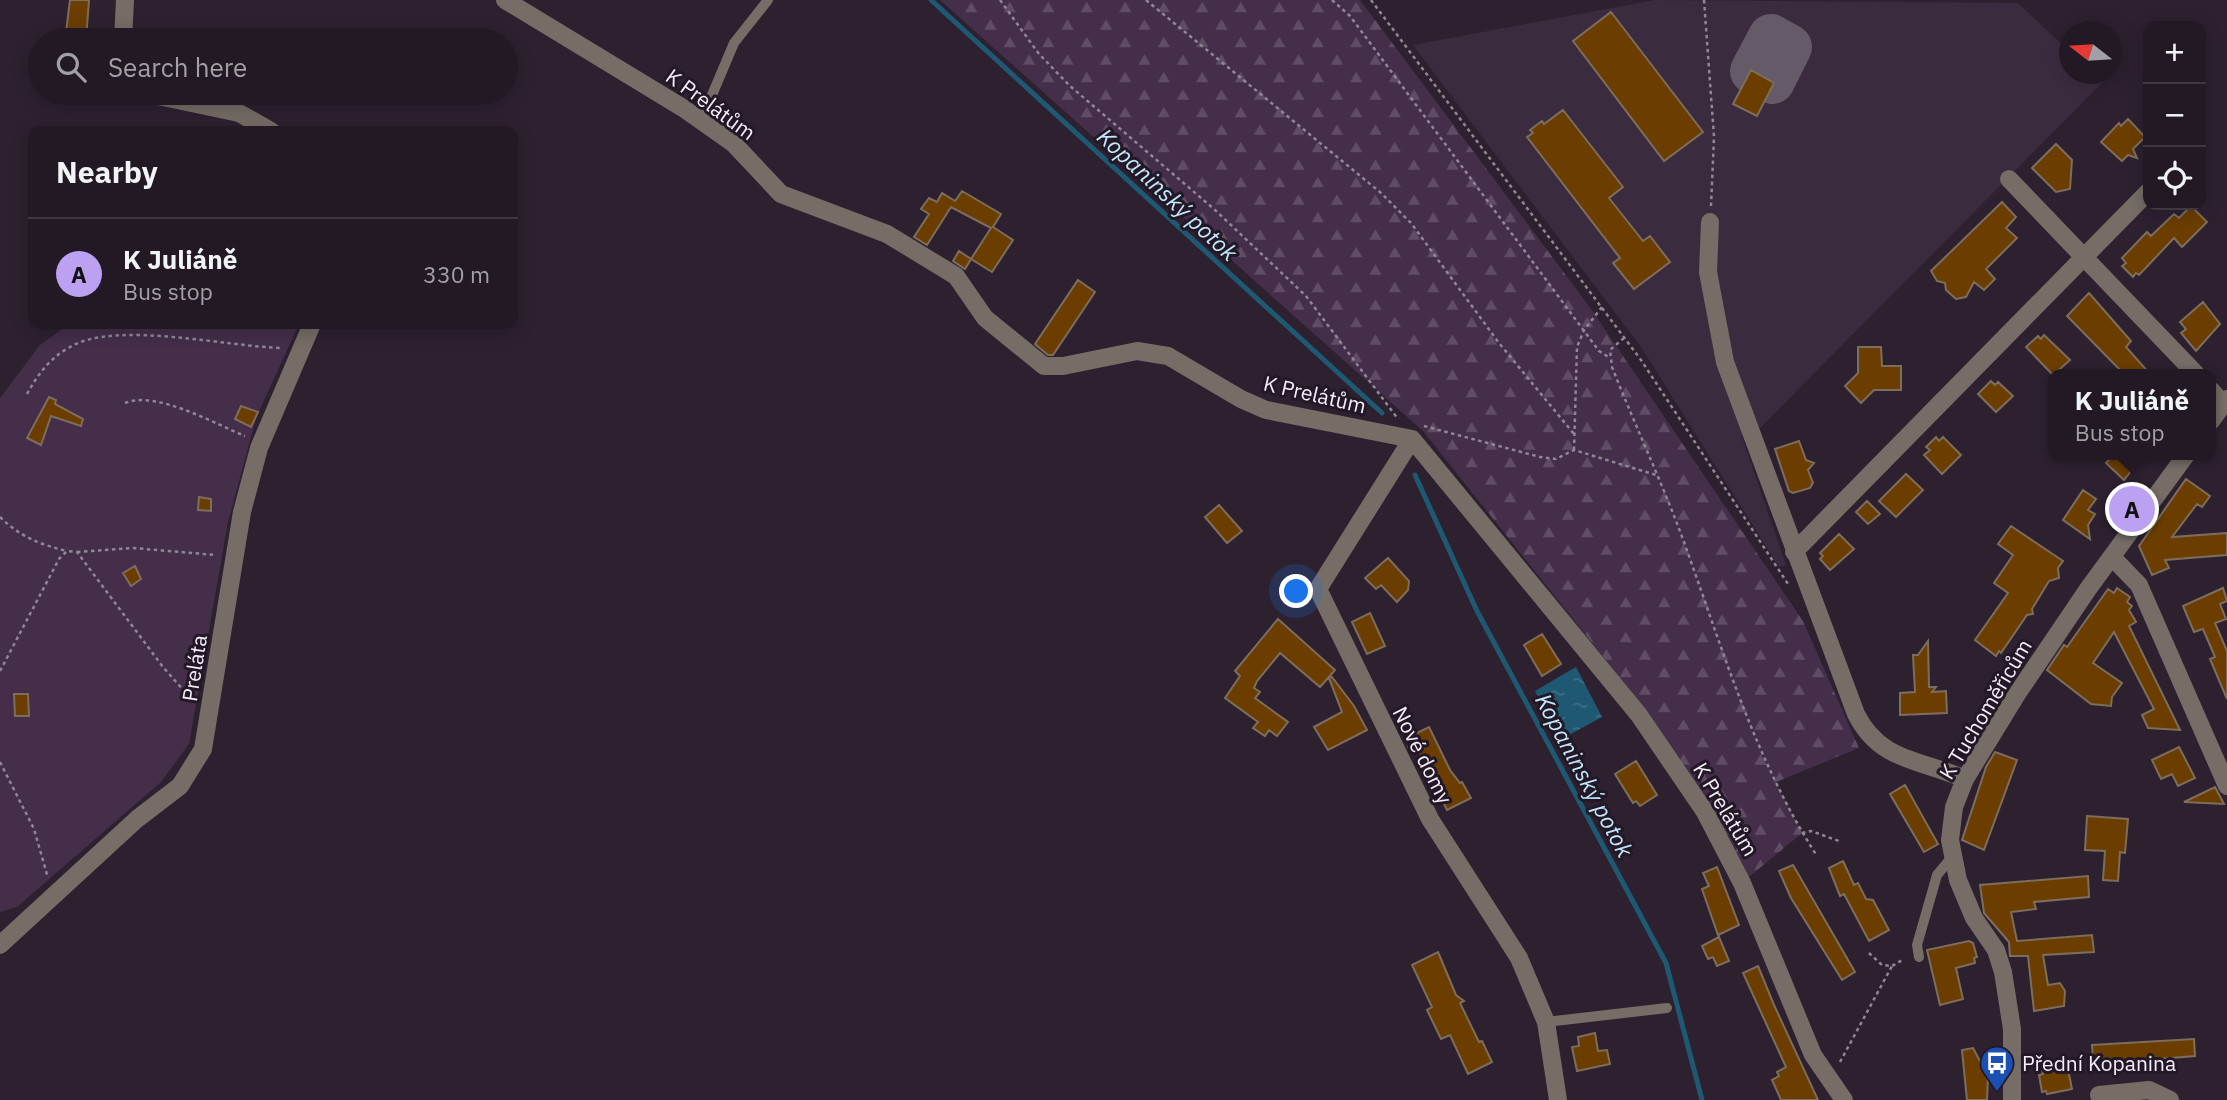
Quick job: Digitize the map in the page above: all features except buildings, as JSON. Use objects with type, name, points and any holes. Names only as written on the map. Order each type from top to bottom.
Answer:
[{"type":"street","points":[[124,28],[125,0]]},
{"type":"street","name":"K Prelátům","points":[[505,0],[734,144],[781,194],[887,234],[956,276],[985,318],[1044,366],[1063,366],[1137,351],[1168,356],[1241,399],[1266,410],[1412,439],[1639,715],[1705,813],[1742,883],[1813,1055],[1838,1096]]},
{"type":"street","points":[[201,105],[239,113],[262,126]]},
{"type":"street","points":[[2009,179],[2085,255],[2191,369]]},
{"type":"street","points":[[1794,552],[2143,197]]},
{"type":"street","points":[[1710,222],[1708,272],[1725,362],[1794,552],[1865,731],[1894,755],[1965,779]]},
{"type":"street","name":"Preláta","points":[[0,945],[137,819],[180,786],[203,749],[242,512],[262,442],[310,329]]},
{"type":"street","name":"Nové domy","points":[[1412,439],[1318,589],[1430,819],[1519,958],[1545,1022],[1558,1100]]},
{"type":"street","name":"K Tuchoměřicům","points":[[2012,1100],[2012,1029],[2000,960],[1964,898],[1952,857],[1952,815],[1965,779],[2017,694],[2182,460]]},
{"type":"street","points":[[2112,557],[2139,585],[2227,786]]},
{"type":"street","points":[[2099,1095],[2148,1090],[2169,1100]]},
{"type":"lane","points":[[701,121],[734,43],[768,0]]},
{"type":"lane","points":[[1919,957],[1917,946],[1937,875],[1952,857]]},
{"type":"lane","points":[[1545,1022],[1667,1008]]},
{"type":"path","points":[[1000,0],[1039,54],[1070,86],[1214,209],[1306,296],[1412,439],[1422,427],[1430,426],[1540,457],[1556,459],[1574,450],[1656,475]]},
{"type":"path","points":[[1146,0],[1381,193],[1411,223],[1499,343],[1574,434]]},
{"type":"path","points":[[1332,0],[1350,16],[1599,351],[1610,358],[1745,713],[1789,813],[1817,856]]},
{"type":"path","points":[[1371,0],[1602,307],[1793,591]]},
{"type":"path","points":[[1704,0],[1714,137],[1710,222]]},
{"type":"path","points":[[1574,450],[1577,347],[1584,330],[1602,307]]},
{"type":"path","points":[[27,394],[38,373],[54,359],[72,345],[96,339],[136,335],[303,348]]},
{"type":"path","points":[[1610,358],[1614,344],[1624,338]]},
{"type":"path","points":[[125,403],[135,399],[162,403],[262,442]]},
{"type":"path","points":[[0,517],[11,528],[41,545],[67,551],[133,548],[235,555]]},
{"type":"path","points":[[0,671],[59,559],[67,551]]},
{"type":"path","points":[[76,552],[163,667],[209,719]]},
{"type":"path","points":[[0,762],[34,829],[51,898]]},
{"type":"path","points":[[1802,834],[1811,831],[1839,841]]},
{"type":"path","points":[[1869,953],[1882,965],[1892,966],[1903,961],[1917,946]]},
{"type":"path","points":[[1847,1046],[1892,966]]},
{"type":"shaded area","points":[[1655,0],[2018,3],[2059,42],[2059,84],[2101,84],[1753,435],[1742,437],[1786,565],[1779,567],[1641,347],[1413,45]]},
{"type":"green space","points":[[940,0],[1360,0],[1589,306],[1803,621],[1859,748],[1776,782],[1802,833],[1749,877],[1708,803],[1644,708],[1423,431]]},
{"type":"green space","points":[[62,329],[297,329],[256,418],[228,522],[189,744],[161,782],[17,907],[0,912],[0,398],[40,345]]},
{"type":"water","points":[[1576,667],[1602,717],[1560,740],[1535,691]]},
{"type":"waterway","name":"Kopaninský potok","points":[[931,0],[1382,413]]},
{"type":"waterway","name":"Kopaninský potok","points":[[1415,475],[1477,611],[1666,963],[1702,1100]]},
{"type":"taxiway","points":[[1771,37],[1789,47],[1772,81],[1753,71],[1771,37]]},
{"type":"place","name":"K Juliáně","points":[[2132,509]]},
{"type":"place","name":"Přední Kopanina","points":[[1997,1093]]}]
